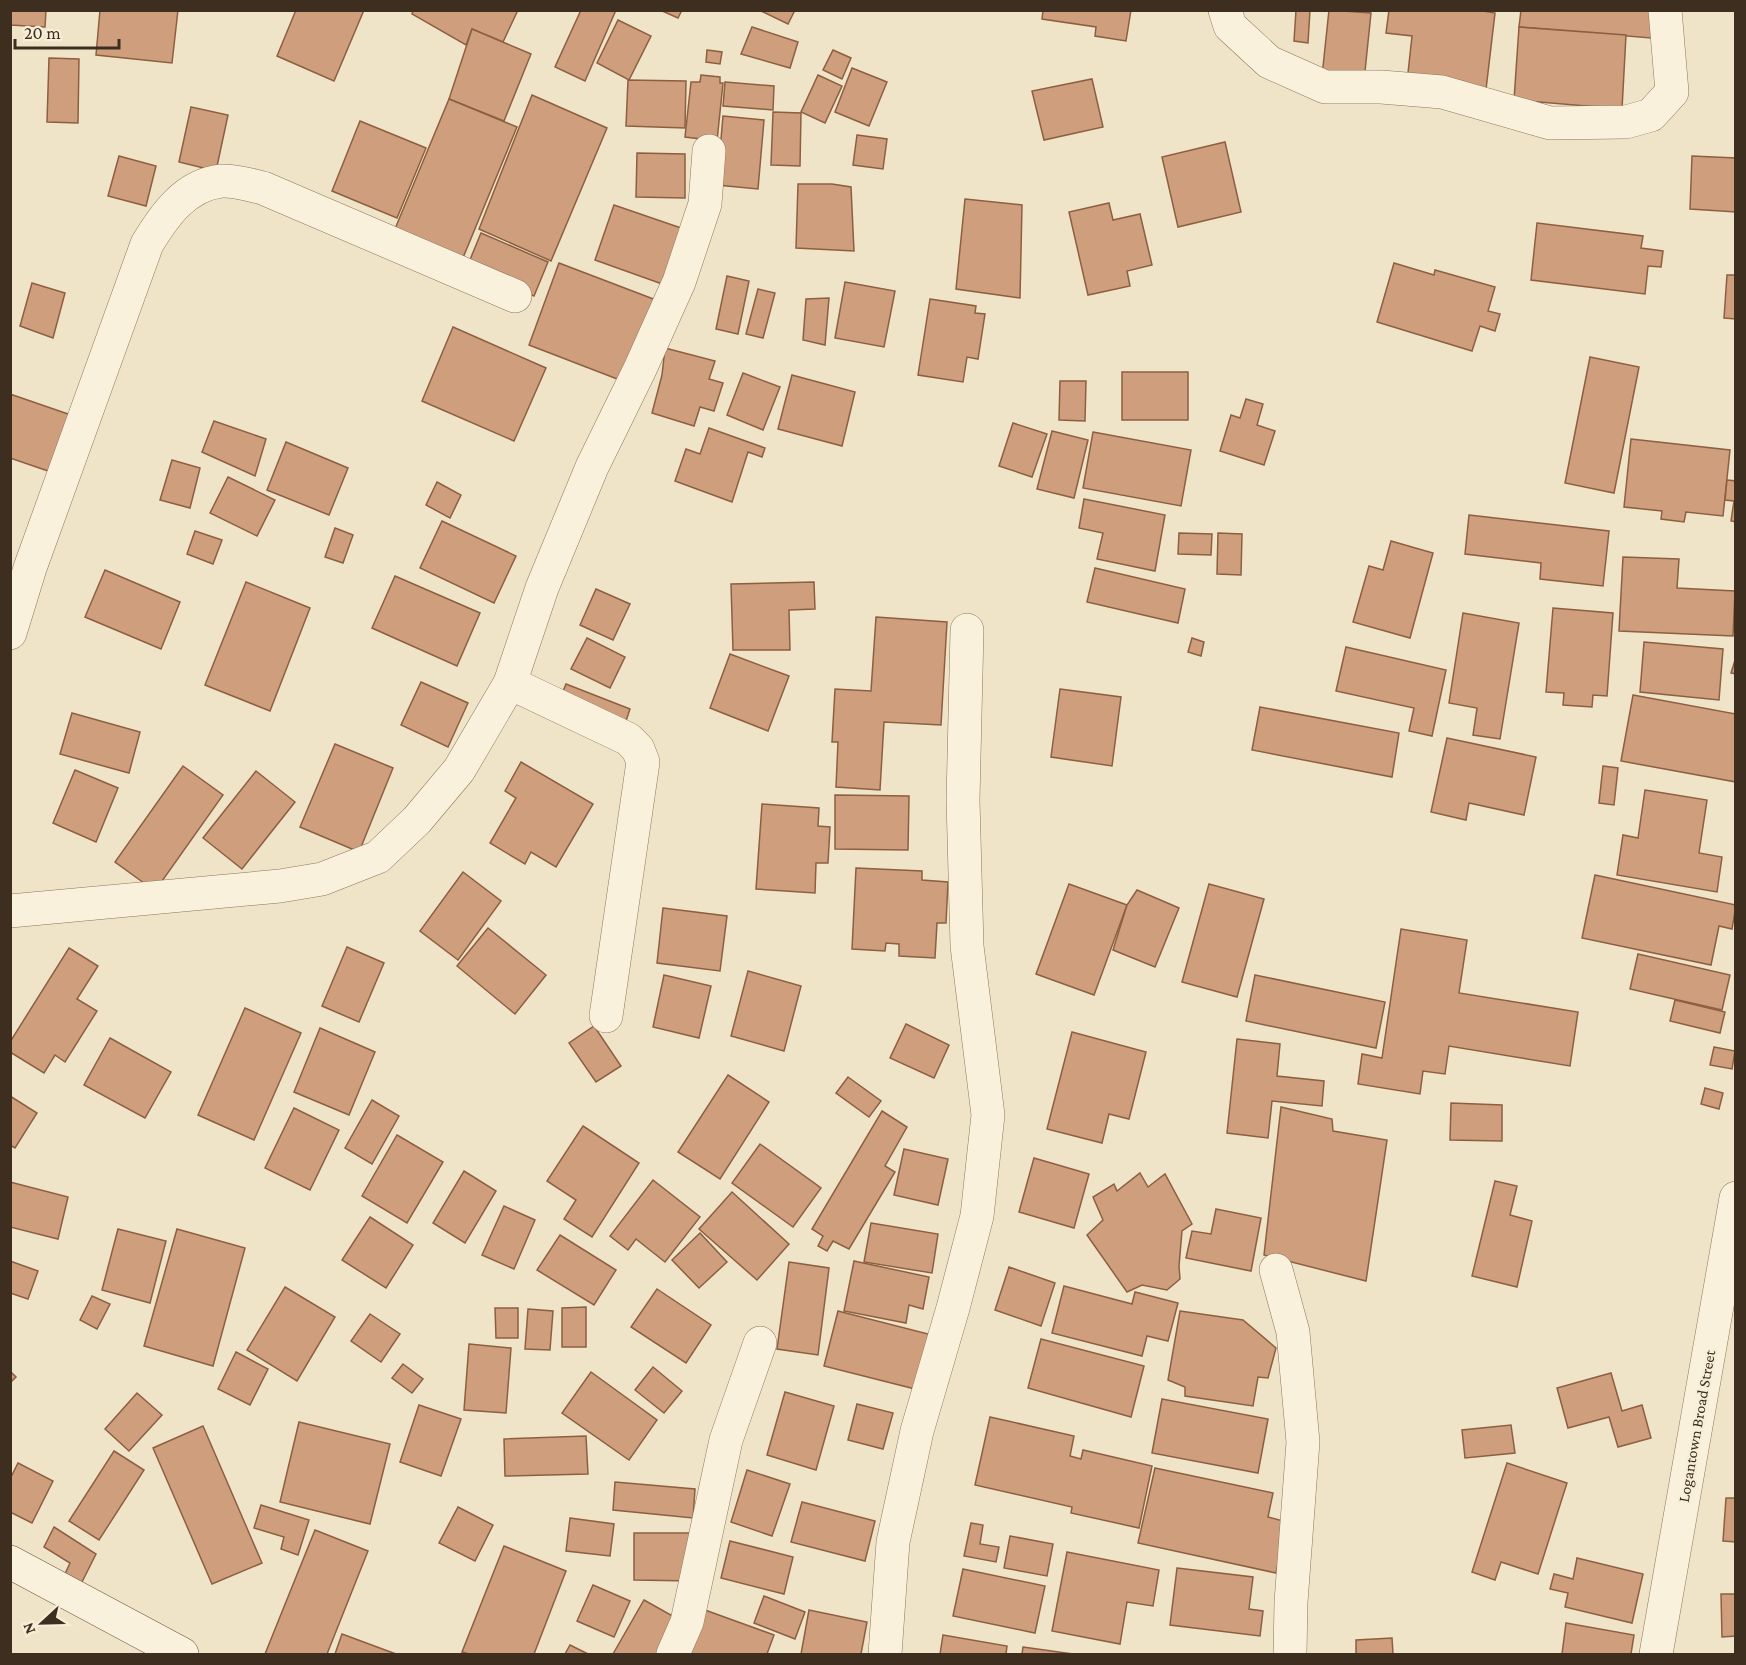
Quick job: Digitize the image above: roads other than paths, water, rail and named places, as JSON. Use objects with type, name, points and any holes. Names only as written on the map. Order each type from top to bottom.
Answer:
[{"type":"street","points":[[1226,10],[1230,26],[1269,62],[1325,87],[1381,87],[1443,92],[1550,123],[1626,122],[1651,115],[1672,92],[1665,10]]},
{"type":"street","points":[[10,911],[280,886],[322,879],[378,857],[417,820],[459,770],[510,683],[542,588],[592,467],[679,282],[705,204],[709,151]]},
{"type":"street","points":[[10,633],[20,560],[147,244],[161,220],[190,193],[208,184],[222,181],[240,182],[263,188],[515,296]]},
{"type":"street","points":[[885,1654],[893,1542],[917,1431],[977,1215],[988,1115],[967,946],[963,800],[967,630]]},
{"type":"street","points":[[510,683],[628,739],[638,749],[643,762],[606,1016]]},
{"type":"street","name":"Logantown Broad Street","points":[[1656,1654],[1736,1198]]},
{"type":"street","points":[[1276,1270],[1293,1332],[1303,1442],[1291,1602],[1290,1654]]},
{"type":"street","points":[[673,1654],[687,1622],[726,1440],[760,1343]]},
{"type":"street","points":[[10,1562],[182,1654]]}]
